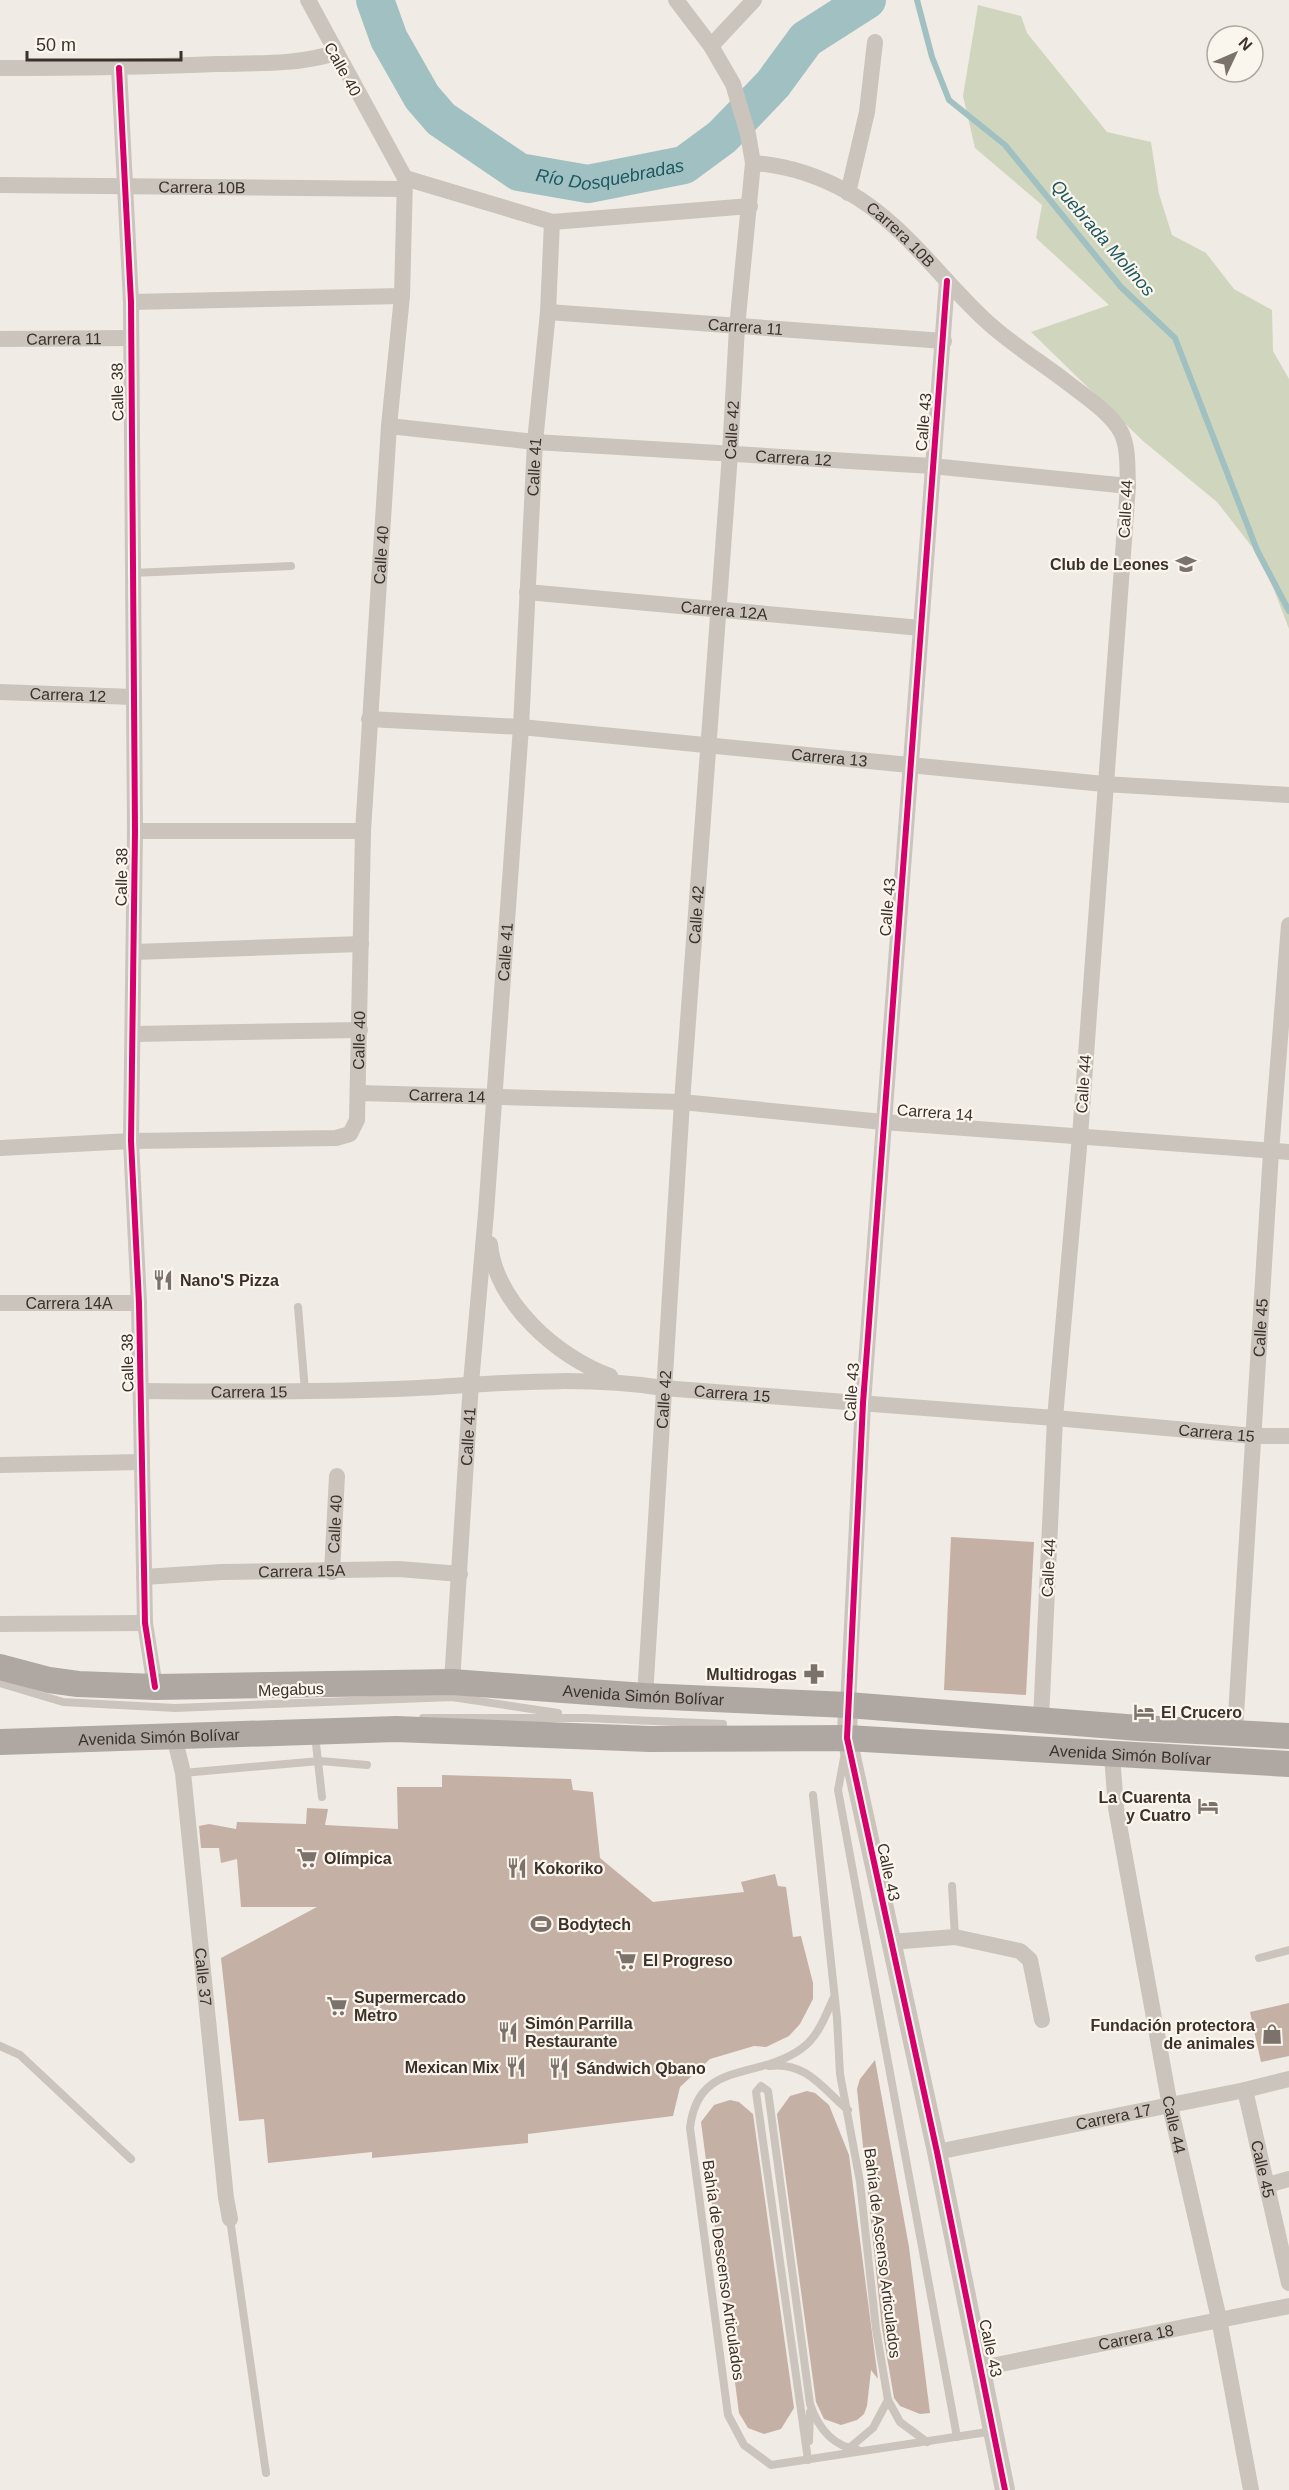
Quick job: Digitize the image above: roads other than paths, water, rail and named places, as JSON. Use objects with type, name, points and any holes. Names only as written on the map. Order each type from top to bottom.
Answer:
[{"type":"main road","name":"Avenida Simón Bolívar","points":[[0,1667],[69,1683],[155,1687],[452,1682],[645,1696],[848,1705],[1138,1728],[1235,1731],[1289,1736]]},
{"type":"main road","points":[[847,1738],[865,1734],[1041,1720]]},
{"type":"main road","name":"Avenida Simón Bolívar","points":[[0,1742],[396,1729],[662,1740],[847,1738],[1289,1764]]},
{"type":"street","name":"Calle 40","points":[[131,1141],[336,1138],[350,1134],[357,1120],[363,831],[389,426],[402,296],[404,183],[308,0]]},
{"type":"street","points":[[711,46],[754,0]]},
{"type":"street","name":"Calle 42","points":[[645,1696],[682,1102],[730,454],[736,327],[753,163],[748,134],[733,84],[711,46],[680,3]]},
{"type":"street","points":[[848,193],[867,112],[875,42]]},
{"type":"street","points":[[0,68],[119,68],[298,61],[335,53]]},
{"type":"street","name":"Calle 38","points":[[119,68],[130,302],[135,831],[131,1141],[139,1302],[145,1623],[155,1687]]},
{"type":"street","name":"Carrera 10B","points":[[753,163],[774,164],[801,171],[848,193],[918,248],[986,321],[1097,406],[1120,432],[1126,448]]},
{"type":"street","name":"Carrera 10B","points":[[0,185],[404,183],[552,222],[750,206]]},
{"type":"street","name":"Calle 41","points":[[452,1682],[471,1383],[495,1097],[521,727],[535,442],[548,312],[552,222]]},
{"type":"street","name":"Calle 43","points":[[947,281],[863,1403],[847,1738],[937,2152],[1005,2490]]},
{"type":"street","points":[[130,302],[402,296]]},
{"type":"street","name":"Carrera 11","points":[[548,312],[944,341]]},
{"type":"street","name":"Carrera 11","points":[[0,339],[129,338]]},
{"type":"street","name":"Carrera 12","points":[[389,426],[535,442],[932,466],[1128,486]]},
{"type":"street","name":"Calle 44","points":[[1041,1720],[1055,1418],[1080,1136],[1104,784],[1128,486],[1126,448]]},
{"type":"street","name":"Carrera 12A","points":[[527,592],[921,628]]},
{"type":"street","name":"Carrera 12","points":[[0,692],[134,698]]},
{"type":"street","name":"Carrera 13","points":[[369,719],[521,727],[912,767],[1104,784],[1289,795]]},
{"type":"street","points":[[135,831],[363,831]]},
{"type":"street","name":"Calle 45","points":[[1235,1731],[1271,1152],[1289,926]]},
{"type":"street","points":[[134,952],[361,944]]},
{"type":"street","points":[[133,1034],[360,1030]]},
{"type":"street","name":"Carrera 14","points":[[359,1093],[682,1102],[883,1122],[1289,1152]]},
{"type":"street","points":[[0,1148],[131,1141]]},
{"type":"street","points":[[486,1213],[492,1261],[506,1288],[529,1321],[571,1358],[587,1368],[625,1382]]},
{"type":"street","name":"Carrera 14A","points":[[0,1303],[139,1302]]},
{"type":"street","name":"Carrera 15","points":[[141,1391],[398,1389],[532,1380],[625,1382],[663,1388],[1055,1418],[1254,1436],[1289,1436]]},
{"type":"street","points":[[0,1466],[141,1462]]},
{"type":"street","name":"Calle 40","points":[[332,1572],[337,1476]]},
{"type":"street","name":"Carrera 15A","points":[[144,1577],[222,1572],[332,1572],[399,1569],[460,1574]]},
{"type":"street","points":[[0,1624],[145,1623]]},
{"type":"street","name":"Calle 37","points":[[174,1736],[183,1773],[230,2219]]},
{"type":"street","name":"Calle 44","points":[[1112,1755],[1116,1808],[1170,2106],[1219,2319],[1251,2490]]},
{"type":"street","points":[[890,1942],[955,1938],[1020,1951],[1030,1960],[1042,2020]]},
{"type":"street","name":"Carrera 17","points":[[937,2152],[1170,2106],[1289,2079]]},
{"type":"street","name":"Calle 45","points":[[1245,2090],[1289,2283]]},
{"type":"street","points":[[1267,2185],[1289,2180]]},
{"type":"street","name":"Carrera 18","points":[[981,2368],[1289,2306]]},
{"type":"lane","points":[[132,573],[291,566]]},
{"type":"lane","points":[[298,1307],[305,1391]]},
{"type":"lane","name":"Megabus","points":[[0,1683],[63,1702],[176,1708],[452,1697],[585,1718]]},
{"type":"lane","name":"Megabus","points":[[418,1718],[585,1718],[723,1724]]},
{"type":"lane","points":[[314,1731],[320,1761],[322,1797]]},
{"type":"lane","points":[[847,1738],[838,1790],[957,2437]]},
{"type":"lane","points":[[183,1773],[320,1761],[367,1765]]},
{"type":"lane","name":"Bahía de Ascenso Articulados","points":[[813,1796],[840,2074],[860,2182],[876,2329],[888,2400]]},
{"type":"lane","points":[[952,1886],[955,1938]]},
{"type":"lane","points":[[1259,1958],[1289,1950]]},
{"type":"lane","points":[[759,2068],[801,2049],[814,2036],[833,1999]]},
{"type":"lane","points":[[0,2046],[20,2055],[131,2159]]},
{"type":"lane","points":[[759,2068],[792,2067],[808,2073],[848,2110]]},
{"type":"lane","name":"Bahía de Descenso Articulados","points":[[759,2068],[721,2079],[702,2091],[692,2110],[690,2128],[728,2415],[744,2445],[771,2465],[808,2460]]},
{"type":"lane","points":[[761,2086],[767,2088],[768,2093],[810,2404],[808,2460],[756,2092],[761,2086]]},
{"type":"lane","points":[[230,2219],[266,2473]]},
{"type":"lane","points":[[888,2400],[900,2422],[927,2442]]},
{"type":"lane","points":[[833,2456],[848,2449],[873,2428],[888,2400]]},
{"type":"lane","points":[[810,2404],[815,2419],[823,2431],[835,2442],[848,2449],[864,2451]]},
{"type":"lane","points":[[808,2460],[994,2431]]},
{"type":"waterway","name":"Río Dosquebradas","points":[[375,0],[389,39],[422,97],[441,119],[519,172],[588,184],[684,165],[722,137],[753,105],[773,84],[806,39],[867,0]]},
{"type":"waterway","name":"Quebrada Molinos","points":[[917,0],[932,57],[949,100],[1005,145],[1121,287],[1175,338],[1257,550],[1289,611]]},
{"type":"place","name":"Club de Leones","points":[[1186,564]]},
{"type":"place","name":"Nano'S Pizza","points":[[163,1280]]},
{"type":"place","name":"Multidrogas","points":[[814,1674]]},
{"type":"place","name":"El Crucero","points":[[1144,1712]]},
{"type":"place","name":"La Cuarenta y Cuatro","points":[[1208,1806]]},
{"type":"place","name":"Olímpica","points":[[307,1858]]},
{"type":"place","name":"Kokoriko","points":[[517,1868]]},
{"type":"place","name":"Bodytech","points":[[541,1924]]},
{"type":"place","name":"El Progreso","points":[[626,1960]]},
{"type":"place","name":"Supermercado Metro","points":[[337,2006]]},
{"type":"place","name":"Simón Parrilla Restaurante","points":[[508,2032]]},
{"type":"place","name":"Fundación protectora de animales","points":[[1272,2034]]},
{"type":"place","name":"Mexican Mix","points":[[516,2067]]},
{"type":"place","name":"Sándwich Qbano","points":[[559,2068]]}]
